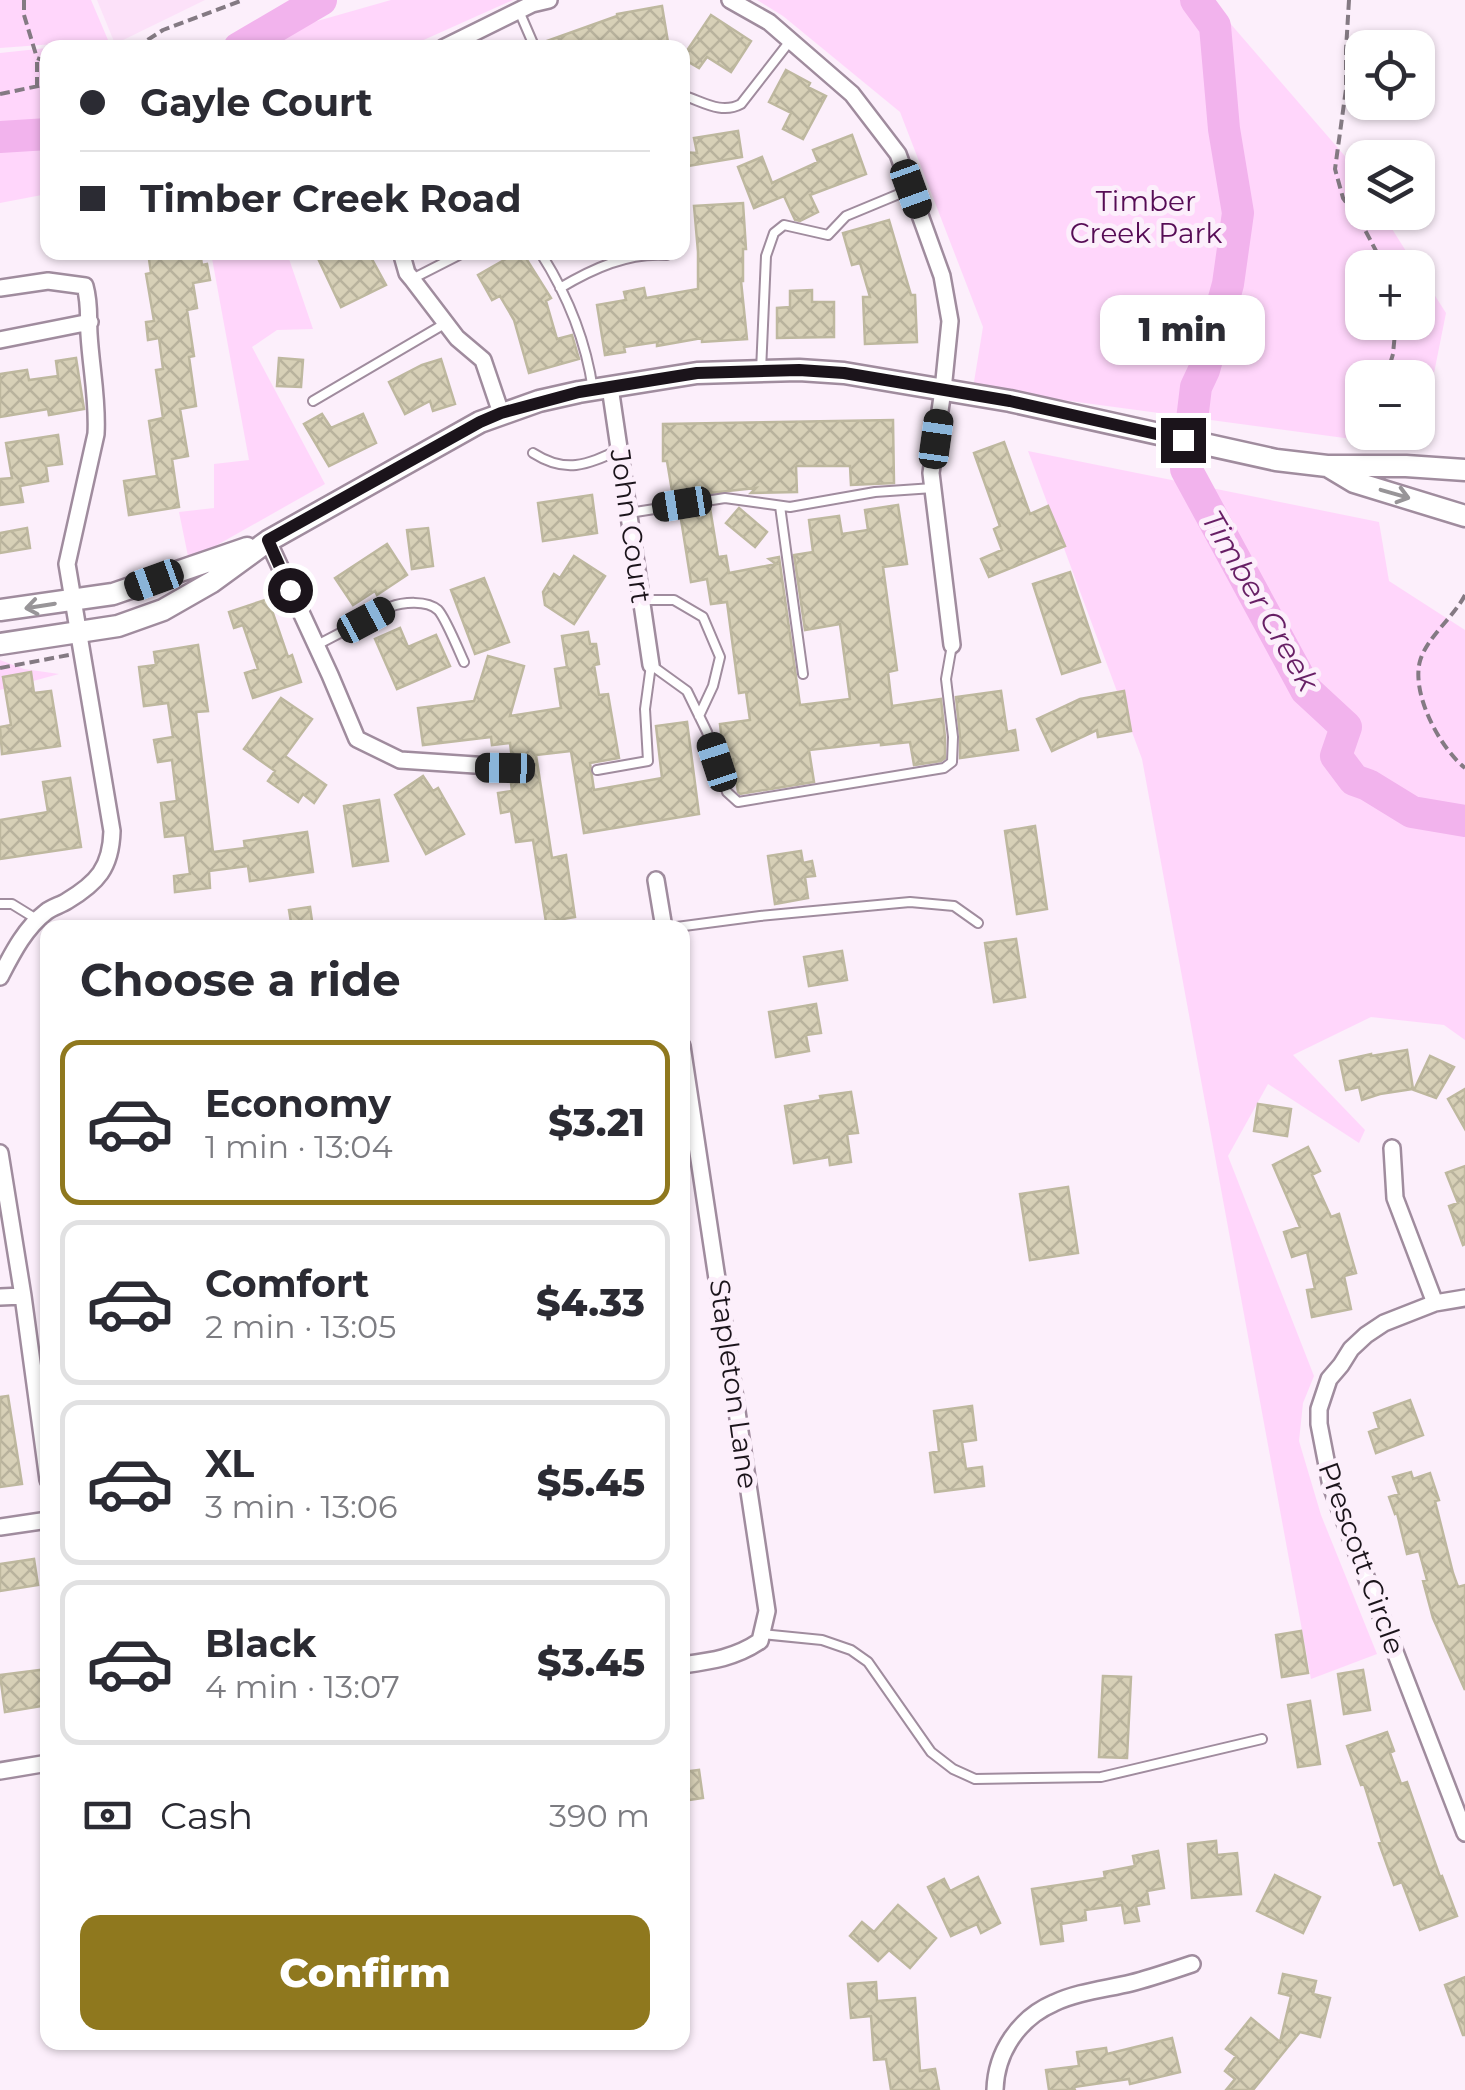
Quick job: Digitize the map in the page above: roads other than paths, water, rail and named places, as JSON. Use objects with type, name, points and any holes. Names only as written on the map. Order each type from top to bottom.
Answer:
[{"type":"street","points":[[459,40],[549,0]]},
{"type":"street","points":[[730,0],[769,22],[852,94],[898,154],[942,276],[950,322],[931,473],[952,644]]},
{"type":"street","points":[[403,260],[407,272],[457,338],[483,360],[501,413]]},
{"type":"street","points":[[0,288],[48,281],[84,286],[90,306],[88,328],[98,413],[67,564],[112,832],[112,846],[93,884],[46,912],[18,943],[0,977]]},
{"type":"street","points":[[0,340],[90,322]]},
{"type":"street","points":[[0,644],[118,626],[163,610],[212,582],[268,540],[501,413],[538,401],[697,373],[844,373],[1010,401],[1276,460],[1327,466],[1465,470]]},
{"type":"street","name":"John Court","points":[[602,388],[619,450],[651,665]]},
{"type":"street","points":[[1327,466],[1354,482],[1465,516]]},
{"type":"street","points":[[0,610],[128,590],[268,540]]},
{"type":"street","points":[[268,540],[357,739],[400,760],[505,768]]},
{"type":"street","points":[[656,880],[664,920]]},
{"type":"street","name":"Stapleton Lane","points":[[690,1099],[767,1610],[761,1634]]},
{"type":"street","points":[[1392,1148],[1396,1198],[1435,1303]]},
{"type":"street","points":[[0,1153],[40,1423]]},
{"type":"street","points":[[0,1297],[22,1296]]},
{"type":"street","name":"Prescott Circle","points":[[1465,1298],[1435,1303],[1366,1334],[1329,1378],[1319,1409],[1331,1486],[1465,1832]]},
{"type":"street","points":[[0,1527],[40,1521]]},
{"type":"street","points":[[690,1664],[730,1658],[760,1641],[761,1634]]},
{"type":"street","points":[[0,1771],[40,1764]]},
{"type":"street","points":[[995,2090],[996,2075],[1008,2043],[1028,2019],[1055,2002],[1192,1964]]},
{"type":"lane","points":[[519,11],[532,40]]},
{"type":"lane","points":[[690,99],[720,109],[735,108],[790,40]]},
{"type":"lane","points":[[761,371],[766,256],[774,233],[784,225],[828,235],[846,216],[911,189]]},
{"type":"lane","points":[[412,278],[449,260]]},
{"type":"lane","points":[[544,260],[575,320],[590,368],[602,388]]},
{"type":"lane","points":[[560,288],[592,269],[622,260]]},
{"type":"lane","points":[[313,401],[446,323]]},
{"type":"lane","points":[[533,453],[548,462],[573,467],[619,450]]},
{"type":"lane","points":[[628,513],[725,498],[790,507],[875,492],[933,488]]},
{"type":"lane","points":[[780,506],[803,674]]},
{"type":"lane","points":[[642,600],[674,600],[703,617],[720,657],[713,686],[699,716]]},
{"type":"lane","points":[[316,645],[390,606],[426,605],[438,611],[464,662]]},
{"type":"lane","points":[[598,770],[648,761],[646,709],[651,665],[687,691],[707,732],[727,792],[738,802],[944,768],[952,762],[946,679],[952,644]]},
{"type":"lane","points":[[690,925],[910,902],[954,906],[978,923]]},
{"type":"lane","points":[[0,904],[12,904],[38,920]]},
{"type":"lane","points":[[761,1634],[822,1640],[851,1650],[868,1662],[931,1752],[953,1770],[975,1780],[1101,1777],[1262,1739]]},
{"type":"waterway","name":"Timber Creek","points":[[253,40],[321,0]]},
{"type":"waterway","name":"Timber Creek","points":[[1196,0],[1215,26],[1224,129],[1238,213],[1228,284],[1196,387],[1186,469],[1306,690],[1346,727],[1336,756],[1354,780],[1412,812],[1465,821]]},
{"type":"waterway","name":"Timber Creek","points":[[0,137],[40,134]]},
{"type":"park label","name":"Timber Creek Park","points":[[1146,217]]}]
